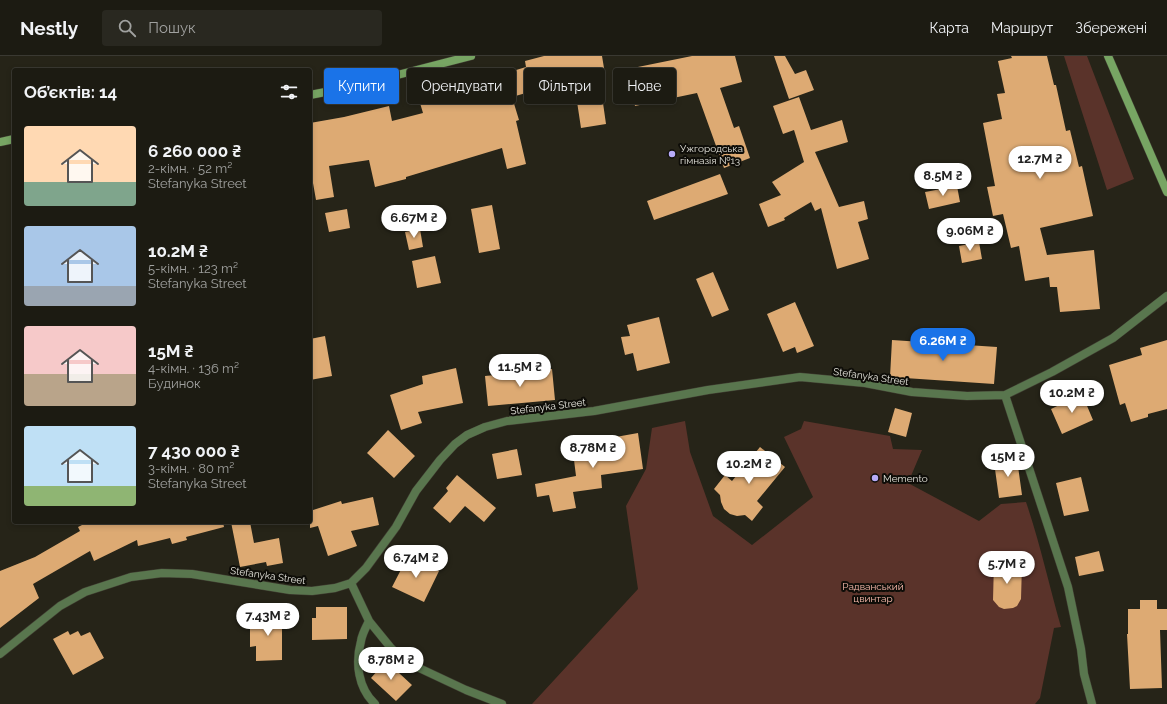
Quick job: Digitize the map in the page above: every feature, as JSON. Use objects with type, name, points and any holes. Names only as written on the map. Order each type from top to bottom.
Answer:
[{"type":"street","points":[[312,95],[377,81],[471,56]]},
{"type":"street","points":[[1108,56],[1167,192]]},
{"type":"street","points":[[0,142],[12,139]]},
{"type":"street","name":"Stefanyka Street","points":[[0,654],[60,606],[84,592],[131,577],[162,573],[192,574],[290,590],[312,591],[335,588],[351,583],[366,568],[396,527],[416,491],[440,460],[455,444],[468,435],[485,427],[507,421],[594,411],[708,390],[800,377],[864,383],[912,392],[967,396],[1005,395],[1052,372],[1113,338],[1167,296]]},
{"type":"street","points":[[1005,395],[1068,587],[1081,649],[1084,674],[1092,704]]},
{"type":"street","points":[[351,583],[369,621],[391,648],[403,659],[417,668],[502,704]]},
{"type":"street","points":[[369,621],[361,641],[358,673],[368,698],[376,704]]},
{"type":"green space","points":[[1064,56],[1087,56],[1134,179],[1107,190]]},
{"type":"green space","name":"Радванський цвинтар","points":[[685,421],[690,452],[713,516],[752,545],[813,497],[784,437],[801,429],[804,421],[890,436],[893,449],[922,450],[908,483],[979,521],[1001,504],[1026,502],[1061,627],[1054,628],[1040,698],[1035,704],[532,704],[638,589],[626,506],[646,469],[652,428]]},
{"type":"building","points":[[544,56],[602,56],[604,68],[524,68],[524,94],[516,96],[516,70],[526,67],[525,61]]},
{"type":"building","points":[[692,56],[735,56],[742,82],[720,88],[734,128],[739,126],[750,158],[724,168],[697,93],[676,97],[676,68],[633,68]]},
{"type":"building","points":[[774,56],[785,56],[795,74],[806,70],[814,90],[789,99]]},
{"type":"building","points":[[1011,56],[1047,56],[1054,85],[1056,85],[1066,131],[1070,130],[1079,167],[1082,166],[1093,216],[1040,228],[1047,255],[1094,250],[1100,309],[1060,312],[1057,287],[1050,287],[1049,277],[1025,281],[1019,246],[1011,248],[1003,214],[993,216],[987,187],[995,186],[983,123],[1002,119],[997,94],[1005,93],[998,61],[1012,58]]},
{"type":"building","points":[[799,97],[811,130],[842,120],[848,142],[815,152],[839,207],[864,201],[868,219],[858,222],[869,259],[837,269],[821,208],[815,211],[811,202],[784,218],[785,220],[768,227],[759,204],[781,195],[772,182],[804,162],[794,130],[783,134],[773,106]]},
{"type":"building","points":[[420,104],[514,104],[519,120],[516,121],[526,164],[507,169],[502,148],[406,177],[406,179],[375,187],[369,160],[329,166],[334,197],[316,200],[312,177],[312,123],[344,117],[389,106],[392,121],[423,113]]},
{"type":"building","points":[[577,104],[603,104],[606,124],[581,128]]},
{"type":"building","points":[[720,174],[728,194],[654,220],[647,201]]},
{"type":"building","points":[[957,186],[960,202],[929,209],[925,192]]},
{"type":"building","points":[[492,205],[500,249],[479,253],[471,209]]},
{"type":"building","points":[[347,209],[350,228],[329,232],[325,213]]},
{"type":"building","points":[[420,229],[423,247],[409,250],[405,232]]},
{"type":"building","points":[[979,242],[982,259],[962,263],[959,246]]},
{"type":"building","points":[[435,256],[441,283],[417,288],[412,261]]},
{"type":"building","points":[[713,272],[729,310],[712,317],[696,279]]},
{"type":"building","points":[[795,302],[814,346],[797,353],[795,347],[783,352],[767,314]]},
{"type":"building","points":[[659,317],[670,363],[637,371],[633,353],[625,355],[621,337],[630,336],[627,325]]},
{"type":"building","points":[[325,336],[332,376],[312,380],[312,339]]},
{"type":"building","points":[[892,340],[997,347],[994,384],[890,377]]},
{"type":"building","points":[[1167,340],[1167,409],[1148,414],[1148,417],[1131,422],[1125,403],[1120,405],[1109,365],[1142,355],[1140,348]]},
{"type":"building","points":[[456,368],[463,403],[418,412],[422,423],[401,430],[390,395],[423,384],[422,376]]},
{"type":"building","points":[[552,369],[555,400],[488,406],[485,376]]},
{"type":"building","points":[[1082,394],[1093,420],[1062,434],[1051,409]]},
{"type":"building","points":[[895,408],[912,413],[906,437],[888,432]]},
{"type":"building","points":[[388,430],[415,456],[394,478],[367,453]]},
{"type":"building","points":[[638,433],[643,469],[601,475],[602,488],[573,492],[576,508],[553,512],[549,495],[537,497],[535,484],[576,476],[572,444],[610,439]]},
{"type":"building","points":[[760,447],[785,467],[757,501],[763,507],[752,521],[745,515],[737,516],[730,514],[724,509],[720,495],[714,489],[725,475],[732,481]]},
{"type":"building","points":[[517,449],[522,475],[497,479],[492,454]]},
{"type":"building","points":[[1017,459],[1022,495],[999,498],[994,462]]},
{"type":"building","points":[[457,475],[496,508],[484,522],[465,506],[450,523],[433,508],[448,491],[446,488]]},
{"type":"building","points":[[1081,477],[1089,511],[1064,516],[1056,483]]},
{"type":"building","points":[[373,497],[379,525],[351,531],[357,546],[328,556],[318,526],[310,528],[310,524],[312,524],[312,510],[341,501],[342,504]]},
{"type":"building","points":[[84,524],[223,524],[224,527],[186,537],[187,540],[172,544],[170,538],[138,546],[137,540],[94,561],[90,551],[33,584],[39,598],[0,628],[0,571],[35,557],[80,531],[78,527]]},
{"type":"building","points":[[231,524],[250,524],[254,543],[279,538],[283,563],[267,566],[266,562],[240,567]]},
{"type":"building","points":[[1099,551],[1104,571],[1079,576],[1075,557]]},
{"type":"building","points":[[408,556],[439,571],[424,602],[392,587]]},
{"type":"building","points":[[994,562],[1022,564],[1021,599],[1017,606],[1013,608],[1004,609],[999,607],[993,600]]},
{"type":"building","points":[[1140,600],[1157,600],[1157,609],[1167,609],[1167,630],[1160,630],[1162,688],[1130,689],[1127,634],[1128,609],[1140,609]]},
{"type":"building","points":[[316,607],[347,607],[347,639],[312,640],[312,618],[316,618]]},
{"type":"building","points":[[255,614],[282,614],[282,660],[256,661],[256,646],[250,647],[250,629],[256,629]]},
{"type":"building","points":[[68,631],[70,635],[78,631],[81,636],[90,632],[104,658],[73,675],[53,639]]},
{"type":"building","points":[[386,661],[412,685],[396,701],[371,678]]},
{"type":"place","name":"Ужгородська гімназія №13","points":[[672,154]]},
{"type":"place","name":"Memento","points":[[875,478]]}]
